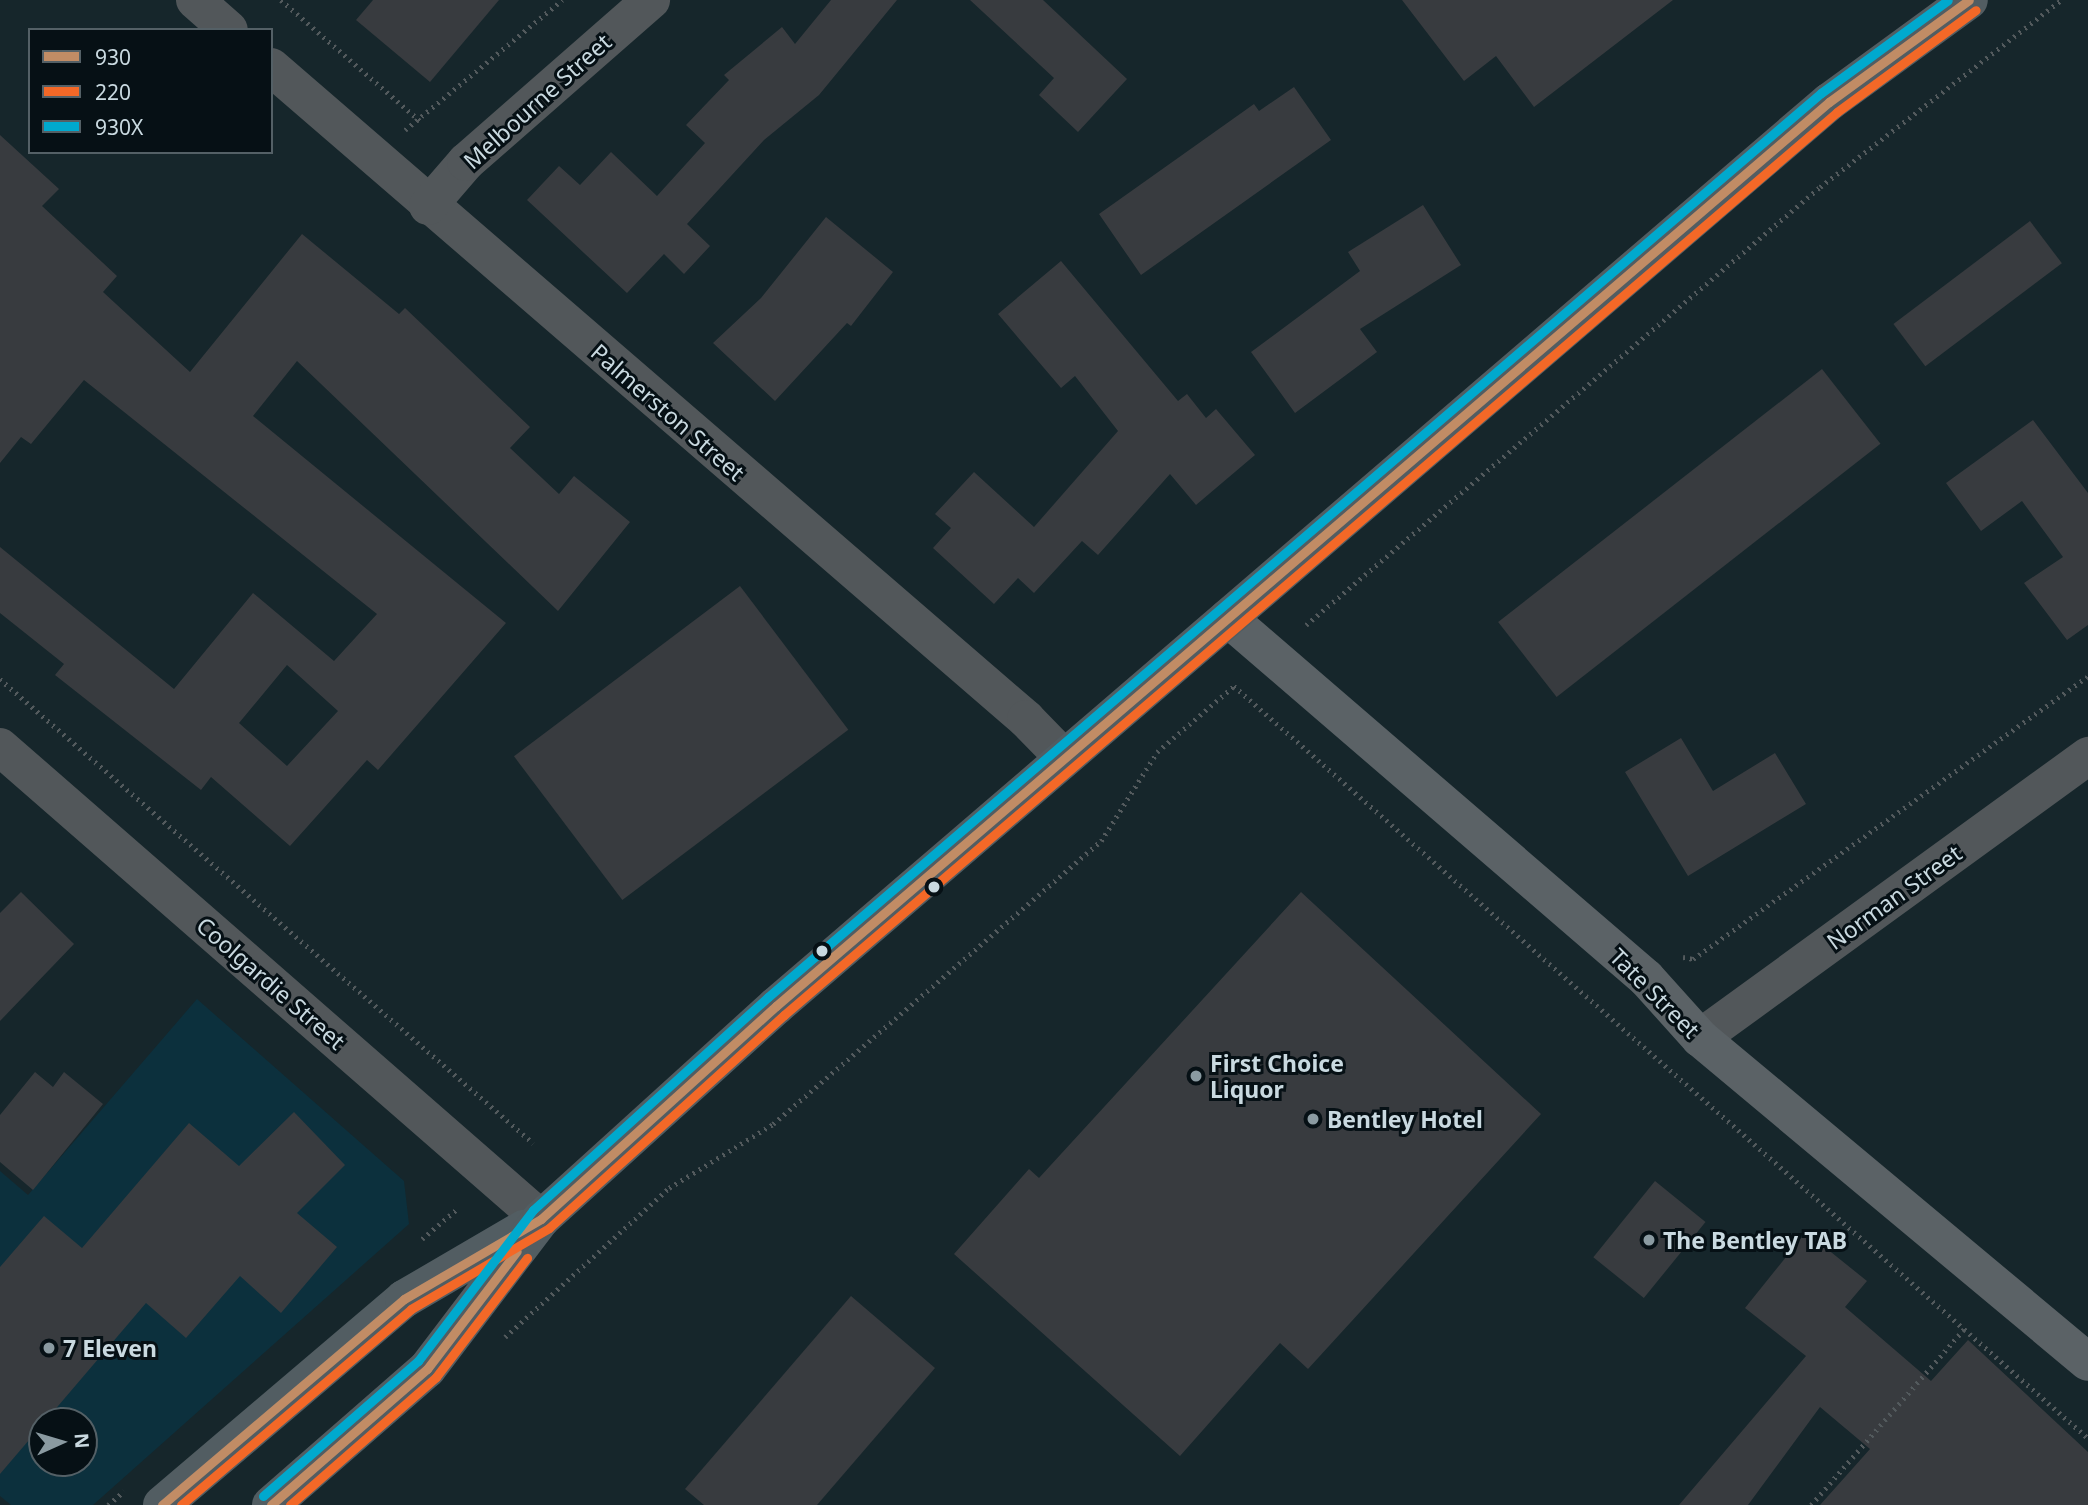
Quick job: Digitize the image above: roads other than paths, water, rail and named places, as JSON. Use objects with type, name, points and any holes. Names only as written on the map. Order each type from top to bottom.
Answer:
[{"type":"highway","points":[[271,1505],[426,1369],[541,1219],[776,1006],[1829,102],[1969,0]]},
{"type":"highway","points":[[162,1505],[404,1299],[541,1219]]},
{"type":"street","points":[[195,0],[227,28]]},
{"type":"street","name":"Melbourne Street","points":[[428,206],[467,162],[651,0]]},
{"type":"street","name":"Palmerston Street","points":[[273,69],[428,206],[1026,719],[1064,758]]},
{"type":"street","name":"Tate Street","points":[[1228,618],[1646,978],[1700,1038],[2088,1362]]},
{"type":"street","name":"Coolgardie Street","points":[[0,747],[541,1219]]},
{"type":"street","name":"Norman Street","points":[[1700,1038],[2088,756]]},
{"type":"place","name":"First Choice Liquor","points":[[1196,1076]]},
{"type":"place","name":"Bentley Hotel","points":[[1313,1119]]},
{"type":"place","name":"The Bentley TAB","points":[[1649,1240]]},
{"type":"place","name":"7 Eleven","points":[[49,1348]]}]
